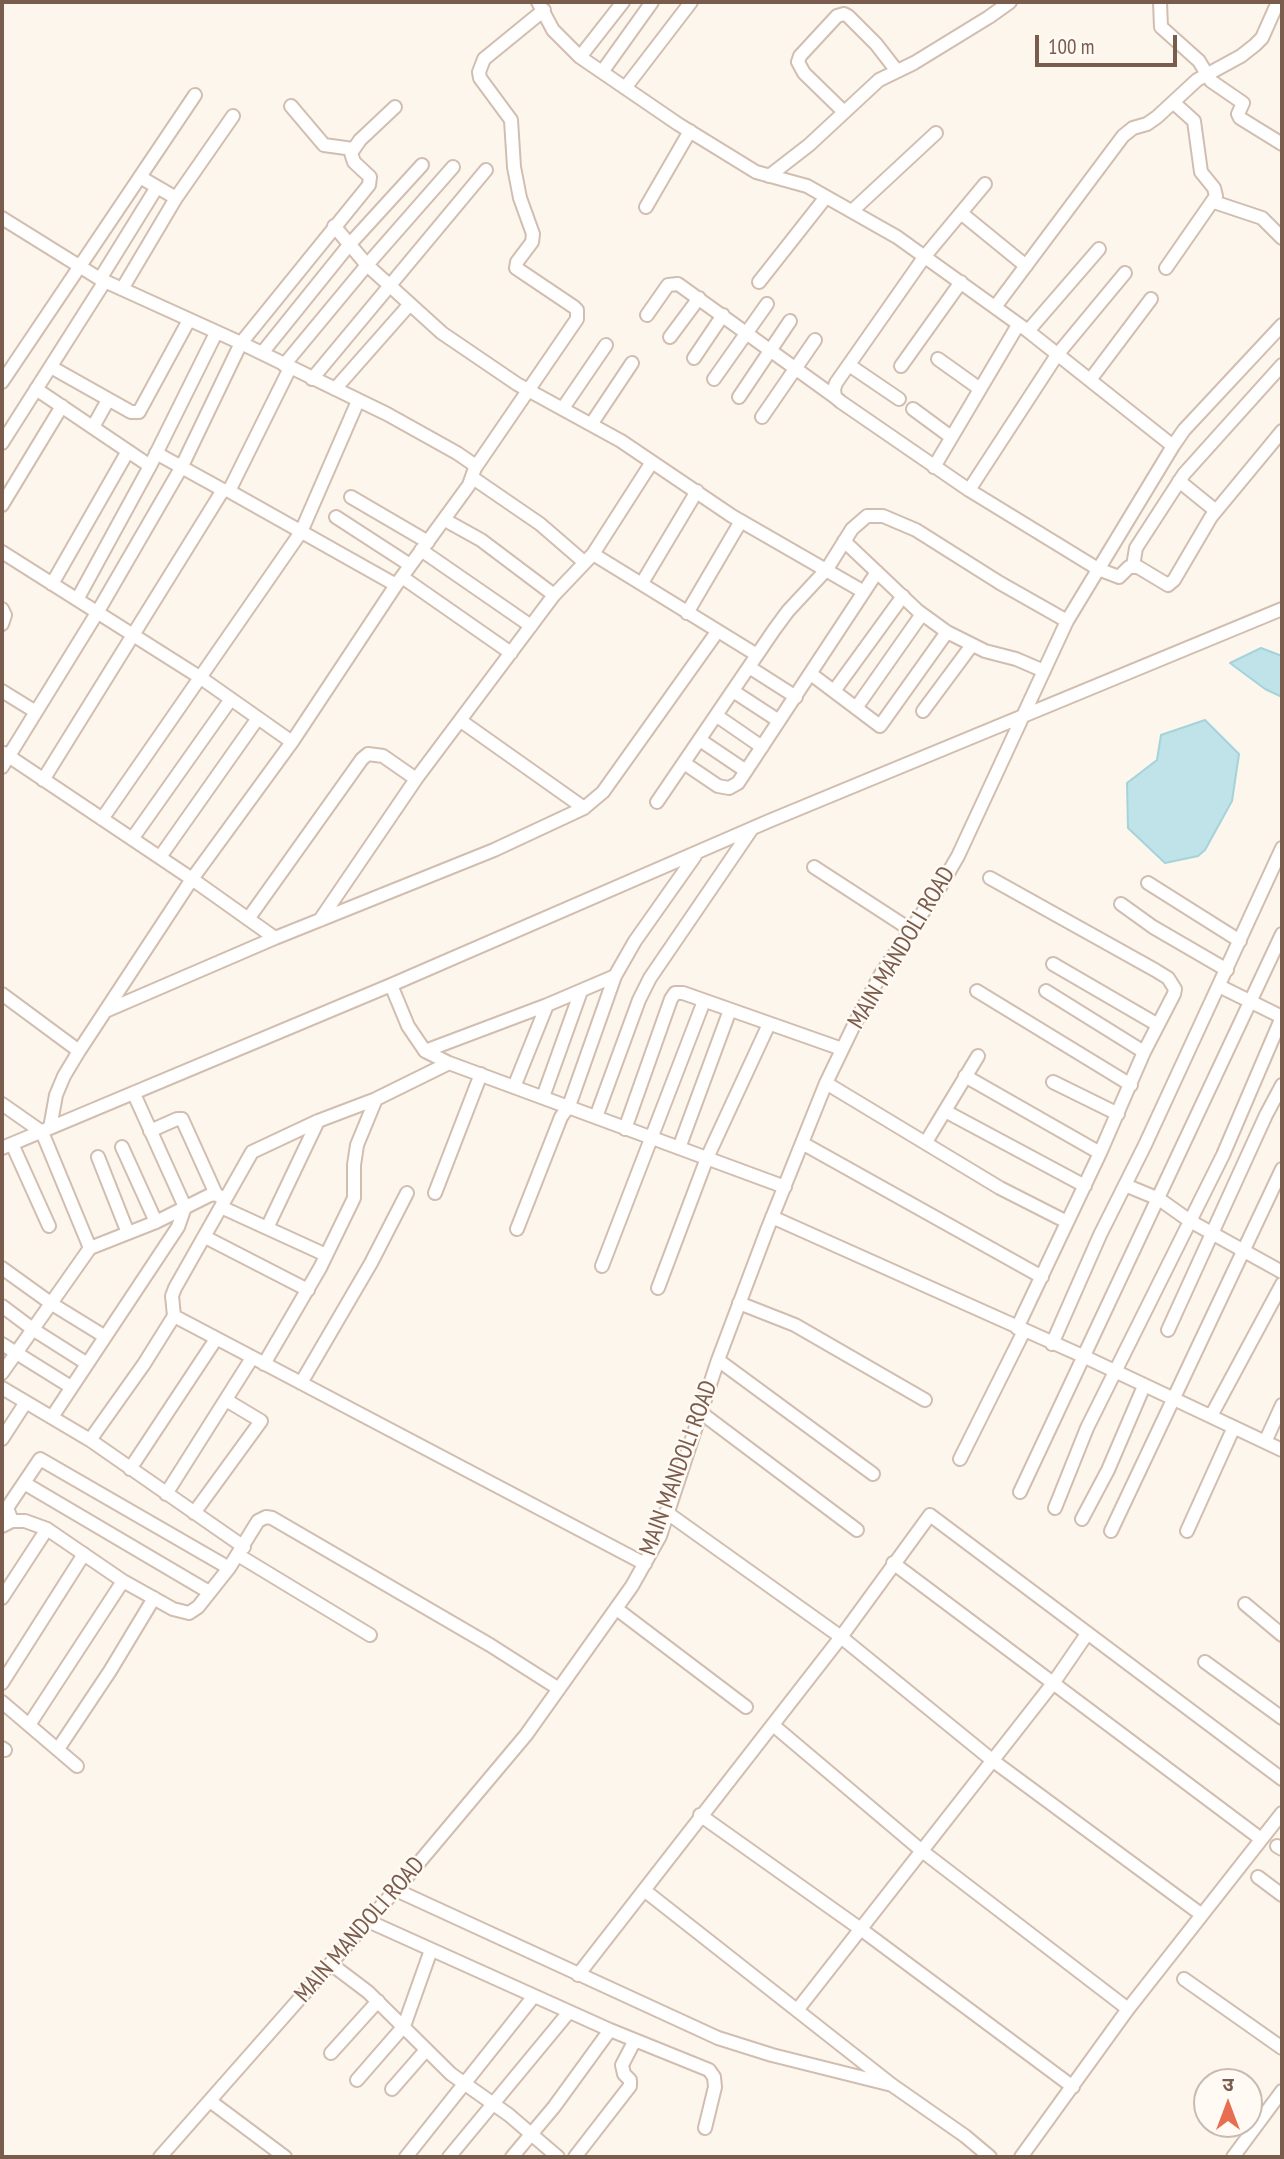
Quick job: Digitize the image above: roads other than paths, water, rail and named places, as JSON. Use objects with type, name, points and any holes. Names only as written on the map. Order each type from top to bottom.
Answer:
[{"type":"street","points":[[580,57],[624,2]]},
{"type":"street","points":[[602,72],[652,2]]},
{"type":"street","points":[[625,88],[691,2]]},
{"type":"street","points":[[769,176],[799,154],[879,80],[989,17],[1010,2]]},
{"type":"street","points":[[1160,2],[1161,27],[1199,61],[1210,81],[1243,103],[1238,114],[1240,118],[1282,144]]},
{"type":"street","points":[[995,307],[1124,136],[1133,128],[1151,121],[1191,85],[1241,56],[1262,38],[1278,2]]},
{"type":"street","points":[[90,1248],[46,1130],[64,1076],[192,879],[292,742],[576,323],[578,314],[574,307],[516,268],[517,262],[532,242],[533,234],[520,198],[514,167],[511,120],[480,78],[479,72],[484,60],[541,6],[560,38],[580,57],[756,172],[795,182],[897,237],[1023,328],[1173,446]]},
{"type":"street","points":[[844,112],[804,73],[798,62],[800,55],[837,16],[848,16],[876,44],[897,71]]},
{"type":"street","points":[[2,382],[195,95]]},
{"type":"street","points":[[1166,268],[1214,202],[1216,192],[1203,177],[1195,126],[1191,118],[1174,103]]},
{"type":"street","points":[[291,106],[324,145],[353,149]]},
{"type":"street","points":[[275,938],[102,819],[4,758],[36,712],[181,468],[241,343],[366,189],[371,180],[367,172],[351,158],[353,149],[395,107]]},
{"type":"street","points":[[122,289],[176,198],[233,116]]},
{"type":"street","points":[[646,207],[690,131]]},
{"type":"street","points":[[852,211],[936,132]]},
{"type":"street","points":[[261,353],[349,245],[422,165]]},
{"type":"street","points":[[43,780],[226,491],[287,367],[367,265],[453,167]]},
{"type":"street","points":[[312,379],[486,170]]},
{"type":"street","points":[[140,177],[176,198]]},
{"type":"street","points":[[835,397],[836,383],[925,256],[985,184]]},
{"type":"street","points":[[2,443],[51,367],[157,187]]},
{"type":"street","points":[[759,282],[826,197]]},
{"type":"street","points":[[1214,202],[1262,218],[1282,237]]},
{"type":"street","points":[[961,213],[1026,266]]},
{"type":"street","points":[[2,218],[103,280],[387,414],[457,453],[472,464],[474,473],[588,558],[642,583],[757,655]]},
{"type":"street","points":[[334,226],[367,265],[442,333],[529,390],[592,423],[741,520],[864,592]]},
{"type":"street","points":[[934,467],[980,389],[1023,328],[1099,249]]},
{"type":"street","points":[[969,490],[1057,355],[1125,273]]},
{"type":"street","points":[[901,366],[961,282]]},
{"type":"street","points":[[647,315],[671,283],[678,284],[934,467],[1098,569],[1119,577],[1133,566],[1136,548],[1180,481],[1282,365]]},
{"type":"street","points":[[670,337],[699,298]]},
{"type":"street","points":[[1090,380],[1152,299]]},
{"type":"street","points":[[335,390],[410,304]]},
{"type":"street","points":[[714,379],[767,304]]},
{"type":"street","points":[[694,358],[723,315]]},
{"type":"street","points":[[51,367],[131,412],[141,410],[188,320]]},
{"type":"street","points":[[739,397],[790,321]]},
{"type":"street","name":"MAIN MANDOLI ROAD","points":[[160,2157],[396,1890],[526,1735],[618,1610],[660,1536],[739,1303],[842,1049],[881,974],[958,856],[1021,717],[1068,621],[1098,569],[1184,430],[1282,325]]},
{"type":"street","points":[[78,598],[150,466],[216,333]]},
{"type":"street","points":[[762,417],[815,340]]},
{"type":"street","points":[[563,408],[606,345]]},
{"type":"street","points":[[938,359],[980,389]]},
{"type":"street","points":[[592,423],[632,363]]},
{"type":"street","points":[[849,365],[900,399]]},
{"type":"street","points":[[36,389],[150,466]]},
{"type":"street","points":[[93,427],[108,400]]},
{"type":"street","points":[[102,819],[301,532],[358,401]]},
{"type":"street","points":[[2,505],[62,406]]},
{"type":"street","points":[[913,409],[951,437]]},
{"type":"street","points":[[1133,566],[1164,584],[1171,583],[1216,511],[1282,431]]},
{"type":"street","points":[[52,584],[128,450]]},
{"type":"street","points":[[156,453],[301,532],[399,581],[511,653]]},
{"type":"street","points":[[320,920],[416,779],[554,595],[588,558],[652,462]]},
{"type":"street","points":[[1180,481],[1216,511]]},
{"type":"street","points":[[642,583],[696,491]]},
{"type":"street","points":[[351,497],[424,546],[531,626]]},
{"type":"street","points":[[657,802],[788,611],[827,569],[852,528],[867,516],[883,516],[916,530],[1000,583],[1068,621]]},
{"type":"street","points":[[336,517],[410,565]]},
{"type":"street","points":[[445,520],[481,540],[554,595]]},
{"type":"street","points":[[687,613],[741,520]]},
{"type":"street","points":[[844,541],[922,614],[947,632],[972,645],[1044,671]]},
{"type":"street","points":[[2,552],[201,678],[292,742]]},
{"type":"street","points":[[684,763],[723,788],[734,787],[877,572]]},
{"type":"street","points":[[834,691],[903,596]]},
{"type":"street","points":[[2,610],[5,615],[2,624]]},
{"type":"street","points":[[49,1226],[7,1146],[391,985],[751,829],[1282,610]]},
{"type":"street","points":[[856,708],[922,614]]},
{"type":"street","points":[[108,1010],[275,938],[494,850],[584,808],[603,792],[717,632]]},
{"type":"street","points":[[811,674],[880,726],[947,632]]},
{"type":"street","points":[[923,711],[972,645]]},
{"type":"street","points":[[749,667],[796,697]]},
{"type":"street","points":[[2,691],[36,712]]},
{"type":"street","points":[[733,691],[779,721]]},
{"type":"street","points":[[132,839],[231,699]]},
{"type":"street","points":[[717,716],[762,747]]},
{"type":"street","points":[[160,858],[258,718]]},
{"type":"street","points":[[461,721],[584,808]]},
{"type":"street","points":[[700,740],[746,771]]},
{"type":"street","points":[[248,919],[362,759],[369,754],[383,756],[416,779]]},
{"type":"street","points":[[596,1117],[639,1000],[650,978],[751,829]]},
{"type":"street","points":[[1052,1344],[1100,1235],[1227,970],[1282,848]]},
{"type":"street","points":[[517,1228],[561,1117],[569,1106],[615,976],[635,941],[696,854]]},
{"type":"street","points":[[814,867],[911,930]]},
{"type":"street","points":[[960,1459],[1175,989],[1168,978],[990,878]]},
{"type":"street","points":[[1148,883],[1240,941]]},
{"type":"street","points":[[1121,904],[1153,927],[1227,970]]},
{"type":"street","points":[[1020,1492],[1282,934]]},
{"type":"street","points":[[1053,964],[1158,1025]]},
{"type":"street","points":[[425,1051],[615,976]]},
{"type":"street","points":[[391,985],[408,1026],[425,1051],[449,1063],[785,1187]]},
{"type":"street","points":[[1219,986],[1280,1016]]},
{"type":"street","points":[[543,1097],[581,991]]},
{"type":"street","points":[[977,991],[1131,1085]]},
{"type":"street","points":[[1046,991],[1144,1052]]},
{"type":"street","points":[[625,1129],[673,995],[683,993],[842,1049]]},
{"type":"street","points":[[2,994],[79,1051]]},
{"type":"street","points":[[602,1266],[649,1138],[704,1001]]},
{"type":"street","points":[[1055,1508],[1087,1428],[1223,1155],[1280,1016],[1282,1002]]},
{"type":"street","points":[[514,1087],[547,1005]]},
{"type":"street","points":[[679,1148],[730,1010]]},
{"type":"street","points":[[658,1288],[707,1158],[769,1024]]},
{"type":"street","points":[[926,1142],[978,1056]]},
{"type":"street","points":[[90,1440],[174,1316],[172,1296],[175,1288],[205,1237],[221,1201],[252,1152],[318,1121],[376,1099],[449,1063]]},
{"type":"street","points":[[435,1193],[481,1074]]},
{"type":"street","points":[[965,1076],[1100,1153]]},
{"type":"street","points":[[1054,1082],[1118,1114]]},
{"type":"street","points":[[826,1083],[1000,1188],[1067,1222]]},
{"type":"street","points":[[1168,1329],[1282,1085]]},
{"type":"street","points":[[52,1417],[178,1227],[185,1207],[134,1094]]},
{"type":"street","points":[[166,1494],[226,1400],[258,1361],[308,1290],[354,1198],[354,1165],[358,1145],[376,1099]]},
{"type":"street","points":[[2,1104],[46,1130]]},
{"type":"street","points":[[945,1111],[1085,1186]]},
{"type":"street","points":[[150,1131],[182,1119],[221,1201]]},
{"type":"street","points":[[267,1228],[318,1121]]},
{"type":"street","points":[[802,1143],[1042,1277]]},
{"type":"street","points":[[122,1147],[156,1222]]},
{"type":"street","points":[[98,1157],[128,1233]]},
{"type":"street","points":[[1111,1531],[1282,1169]]},
{"type":"street","points":[[1125,1185],[1159,1199],[1190,1221],[1282,1272]]},
{"type":"street","points":[[301,1383],[371,1263],[407,1194]]},
{"type":"street","points":[[2,1373],[90,1248],[156,1222],[210,1195],[267,1228],[326,1255]]},
{"type":"street","points":[[772,1217],[1085,1357],[1282,1450]]},
{"type":"street","points":[[205,1237],[308,1290]]},
{"type":"street","points":[[2,1268],[52,1304],[104,1336]]},
{"type":"street","points":[[1211,1416],[1282,1284]]},
{"type":"street","points":[[739,1303],[795,1325],[925,1400]]},
{"type":"street","points":[[2,1306],[34,1331],[86,1363]]},
{"type":"street","points":[[174,1316],[645,1564]]},
{"type":"street","points":[[130,1469],[216,1339]]},
{"type":"street","points":[[2,1344],[71,1387]]},
{"type":"street","points":[[718,1360],[873,1474]]},
{"type":"street","points":[[1082,1519],[1108,1470],[1144,1386]]},
{"type":"street","points":[[2,1388],[90,1440],[194,1513],[241,1551],[370,1635]]},
{"type":"street","points":[[194,1513],[261,1421],[226,1400]]},
{"type":"street","points":[[2,1439],[26,1402]]},
{"type":"street","points":[[1265,1442],[1282,1405]]},
{"type":"street","points":[[700,1412],[857,1530]]},
{"type":"street","points":[[1187,1531],[1234,1427]]},
{"type":"street","points":[[229,1568],[40,1459],[7,1508],[7,1524],[24,1521],[47,1529],[123,1581],[173,1609],[188,1613],[198,1607],[229,1568],[258,1521],[265,1517],[272,1518],[490,1645],[559,1689]]},
{"type":"street","points":[[24,1483],[209,1592]]},
{"type":"street","points":[[666,1512],[841,1637],[992,1760],[1202,1915]]},
{"type":"street","points":[[578,1975],[700,1815],[774,1725],[930,1515],[1282,1779]]},
{"type":"street","points":[[2,1598],[47,1529]]},
{"type":"street","points":[[2,1683],[84,1555]]},
{"type":"street","points":[[893,1563],[1261,1839]]},
{"type":"street","points":[[29,1725],[123,1581]]},
{"type":"street","points":[[58,1749],[154,1598]]},
{"type":"street","points":[[1245,1604],[1282,1635]]},
{"type":"street","points":[[618,1610],[746,1707]]},
{"type":"street","points":[[798,2009],[1054,1682],[1087,1634]]},
{"type":"street","points":[[1205,1662],[1282,1718]]},
{"type":"street","points":[[2,1702],[77,1766]]},
{"type":"street","points":[[774,1725],[922,1851],[1128,2009]]},
{"type":"street","points":[[1021,2157],[1128,2009],[1282,1813]]},
{"type":"street","points":[[700,1815],[862,1930],[1073,2087]]},
{"type":"street","points":[[1258,1877],[1282,1895]]},
{"type":"street","points":[[644,1889],[892,2085],[965,2136],[990,2157]]},
{"type":"street","points":[[396,1890],[718,2038],[772,2055],[892,2085]]},
{"type":"street","points":[[368,1921],[569,2012],[713,2073],[715,2087],[705,2128]]},
{"type":"street","points":[[357,2080],[404,2026],[431,1950]]},
{"type":"street","points":[[331,1964],[378,2001],[451,2074],[494,2104],[558,2157]]},
{"type":"street","points":[[1184,1979],[1282,2048]]},
{"type":"street","points":[[406,2157],[534,1996]]},
{"type":"street","points":[[331,2053],[378,2001]]},
{"type":"street","points":[[449,2157],[569,2012]]},
{"type":"street","points":[[512,2157],[610,2030]]},
{"type":"street","points":[[575,2157],[630,2086],[630,2080],[624,2074],[622,2065],[635,2040]]},
{"type":"street","points":[[392,2089],[426,2050]]},
{"type":"street","points":[[1233,2157],[1282,2091]]},
{"type":"street","points":[[210,2101],[285,2157]]},
{"type":"water","points":[[1261,648],[1282,656],[1282,697],[1265,689],[1230,663]]},
{"type":"water","points":[[1205,720],[1239,754],[1232,801],[1205,850],[1198,856],[1165,863],[1128,828],[1127,783],[1157,760],[1161,735]]}]
